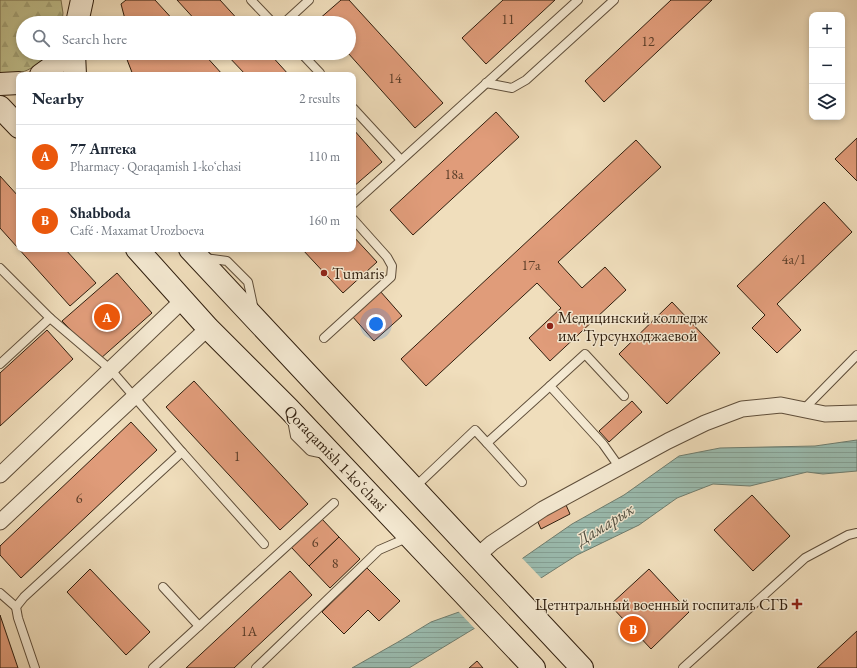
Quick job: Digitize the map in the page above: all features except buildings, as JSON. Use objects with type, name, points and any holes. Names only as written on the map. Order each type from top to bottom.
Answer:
[{"type":"main road","points":[[76,0],[78,16]]},
{"type":"main road","points":[[79,16],[82,0]]},
{"type":"main road","points":[[45,72],[59,60]]},
{"type":"main road","points":[[74,60],[75,72]]},
{"type":"main road","points":[[0,84],[16,83]]},
{"type":"main road","points":[[0,107],[16,124]]},
{"type":"main road","name":"Qoraqamish 1-koʻchasi","points":[[140,252],[208,328],[289,409],[534,668]]},
{"type":"main road","points":[[194,253],[582,668]]},
{"type":"street","points":[[0,475],[183,300]]},
{"type":"street","points":[[0,522],[133,396],[208,328]]},
{"type":"street","points":[[480,559],[492,543],[543,510],[668,441],[699,426],[742,409],[781,405],[825,414],[857,413]]},
{"type":"lane","points":[[251,0],[266,16]]},
{"type":"lane","points":[[292,16],[310,0]]},
{"type":"lane","points":[[356,201],[578,0]]},
{"type":"lane","points":[[486,83],[512,88],[526,80],[614,0]]},
{"type":"lane","points":[[307,60],[318,72]]},
{"type":"lane","points":[[356,111],[401,160]]},
{"type":"lane","points":[[324,338],[391,277],[392,266],[387,257],[356,222]]},
{"type":"lane","points":[[0,268],[50,318],[111,370],[264,544]]},
{"type":"lane","points":[[0,364],[50,318]]},
{"type":"lane","points":[[487,443],[585,354],[624,396]]},
{"type":"lane","points":[[803,410],[857,355]]},
{"type":"lane","points":[[550,386],[603,444],[620,468]]},
{"type":"lane","points":[[414,488],[475,430],[522,482]]},
{"type":"lane","points":[[16,607],[24,597],[182,452]]},
{"type":"lane","points":[[153,668],[334,503]]},
{"type":"lane","points":[[682,668],[805,558],[848,535],[857,533]]},
{"type":"lane","points":[[256,668],[380,550],[410,537]]},
{"type":"lane","points":[[163,587],[199,626]]},
{"type":"lane","points":[[0,593],[16,607],[18,618],[35,668]]},
{"type":"green space","points":[[0,0],[61,0],[63,16],[16,16],[16,60],[42,60],[33,67],[22,72],[0,76]]},
{"type":"water","name":"Дамарык","points":[[857,440],[857,471],[823,474],[807,472],[750,486],[713,484],[677,498],[639,525],[577,555],[541,578],[475,628],[409,668],[352,668],[431,622],[459,612],[523,558],[572,524],[624,495],[679,456],[720,448],[815,446]]},
{"type":"pier","points":[[521,557],[542,579],[476,630],[458,611]]},
{"type":"place","name":"Tumaris","points":[[324,273]]},
{"type":"place","name":"77 Аптека","points":[[107,317]]},
{"type":"place","name":"Медицинский колледж им. Турсунходжаевой","points":[[550,326]]},
{"type":"place","name":"Цетнтральный военный госпиталь СГБ","points":[[797,604]]},
{"type":"place","name":"Shabboda","points":[[633,629]]}]
